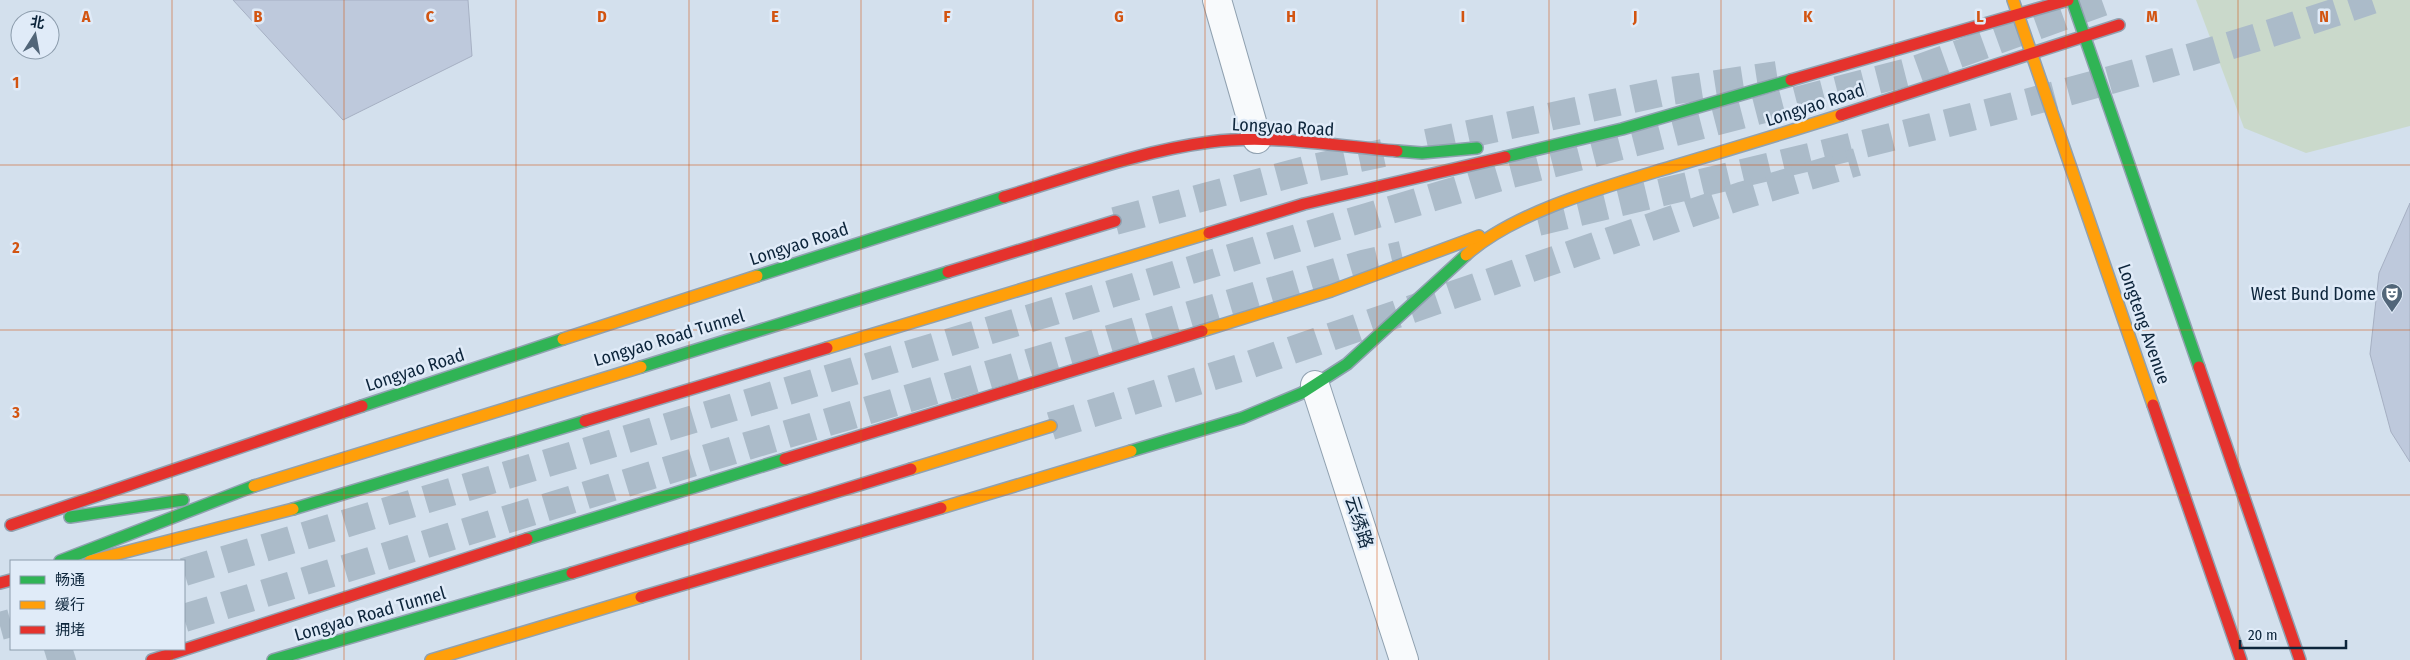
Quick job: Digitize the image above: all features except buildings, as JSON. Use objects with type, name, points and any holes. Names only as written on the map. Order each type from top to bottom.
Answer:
[{"type":"main road","name":"Longteng Avenue","points":[[2013,0],[2241,660]]},
{"type":"main road","name":"Longyao Road","points":[[94,560],[272,516],[1304,204],[1622,129],[2068,0]]},
{"type":"main road","points":[[2072,0],[2300,660]]},
{"type":"main road","name":"Longyao Road","points":[[185,649],[493,549],[1331,291],[1592,191],[1772,137],[2119,25]]},
{"type":"main road","name":"Longyao Road","points":[[6,526],[385,398],[912,225],[1140,156],[1210,142],[1257,139],[1422,153],[1494,147],[1622,129]]},
{"type":"main road","name":"Longyao Road","points":[[431,660],[1242,418],[1302,393],[1347,364],[1474,248],[1523,219]]},
{"type":"main road","name":"Longyao Road Tunnel","points":[[63,560],[234,492],[1115,221]]},
{"type":"main road","name":"Longyao Road Tunnel","points":[[272,660],[585,569],[1051,426]]},
{"type":"main road","name":"Longyao Road Tunnel","points":[[6,526],[234,492]]},
{"type":"main road","name":"Longyao Road","points":[[152,660],[183,650]]},
{"type":"street","points":[[1217,0],[1257,139]]},
{"type":"street","name":"云绣路","points":[[1315,385],[1404,660]]},
{"type":"green space","points":[[2196,0],[2410,0],[2410,126],[2306,153],[2244,128]]},
{"type":"tunnel","points":[[185,572],[1504,176],[1912,71],[2108,0]]},
{"type":"tunnel","points":[[1538,222],[1853,146],[2062,93],[2270,33],[2372,0]]},
{"type":"tunnel","points":[[1427,143],[1665,92],[1777,75]]},
{"type":"tunnel","points":[[1115,221],[1313,168],[1383,153]]},
{"type":"tunnel","points":[[1051,426],[1240,368],[1741,196],[1857,162]]},
{"type":"tunnel","points":[[185,618],[747,446],[1363,264],[1402,255]]},
{"type":"tunnel","points":[[0,626],[10,623]]},
{"type":"tunnel","points":[[47,660],[80,650]]},
{"type":"traffic: fast","points":[[2072,0],[2199,367]]},
{"type":"traffic: fast","points":[[1505,157],[1622,129],[1791,80]]},
{"type":"traffic: fast","points":[[1397,151],[1422,153],[1477,148]]},
{"type":"traffic: fast","points":[[757,276],[1004,197]]},
{"type":"traffic: fast","points":[[1131,451],[1242,418],[1302,393],[1347,364],[1466,255]]},
{"type":"traffic: fast","points":[[641,367],[948,272]]},
{"type":"traffic: fast","points":[[362,406],[563,339]]},
{"type":"traffic: fast","points":[[293,509],[585,421]]},
{"type":"traffic: fast","points":[[527,539],[785,459]]},
{"type":"traffic: fast","points":[[63,560],[254,486]]},
{"type":"traffic: fast","points":[[70,517],[183,500]]},
{"type":"traffic: fast","points":[[273,660],[572,573]]},
{"type":"traffic: slow","points":[[2013,0],[2153,405]]},
{"type":"traffic: slow","points":[[1466,255],[1486,239],[1510,225],[1563,202],[1841,115]]},
{"type":"traffic: slow","points":[[827,348],[1209,233]]},
{"type":"traffic: slow","points":[[1202,331],[1331,291],[1479,236]]},
{"type":"traffic: slow","points":[[563,339],[757,276]]},
{"type":"traffic: slow","points":[[254,486],[641,367]]},
{"type":"traffic: slow","points":[[911,469],[1051,426]]},
{"type":"traffic: slow","points":[[941,508],[1131,451]]},
{"type":"traffic: slow","points":[[94,560],[293,509]]},
{"type":"traffic: slow","points":[[431,660],[641,597]]},
{"type":"traffic: jam","points":[[1791,80],[2068,0]]},
{"type":"traffic: jam","points":[[1841,115],[2119,25]]},
{"type":"traffic: jam","points":[[1004,197],[1132,158],[1210,142],[1256,139],[1280,140],[1397,151]]},
{"type":"traffic: jam","points":[[1209,233],[1304,204],[1505,157]]},
{"type":"traffic: jam","points":[[948,272],[1115,221]]},
{"type":"traffic: jam","points":[[785,459],[1202,331]]},
{"type":"traffic: jam","points":[[585,421],[827,348]]},
{"type":"traffic: jam","points":[[2199,367],[2300,660]]},
{"type":"traffic: jam","points":[[2153,405],[2241,660]]},
{"type":"traffic: jam","points":[[11,525],[362,406]]},
{"type":"traffic: jam","points":[[572,573],[911,469]]},
{"type":"traffic: jam","points":[[641,597],[941,508]]},
{"type":"traffic: jam","points":[[185,649],[527,539]]},
{"type":"traffic: jam","points":[[0,583],[10,580]]},
{"type":"traffic: jam","points":[[152,660],[183,650]]},
{"type":"place","name":"West Bund Dome","points":[[2392,313]]}]
